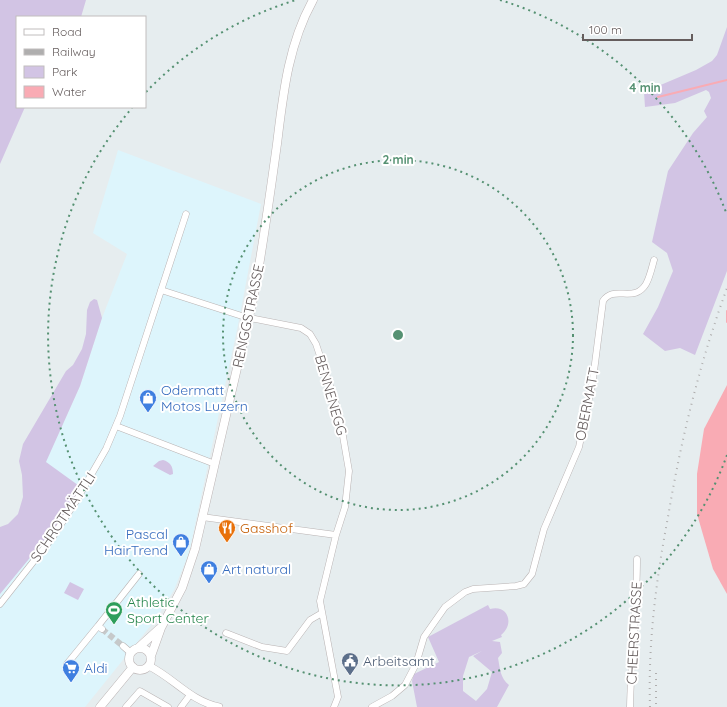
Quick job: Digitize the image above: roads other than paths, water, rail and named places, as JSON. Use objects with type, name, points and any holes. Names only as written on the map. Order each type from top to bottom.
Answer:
[{"type":"main road","name":"RENGGSTRASSE","points":[[151,656],[161,628],[185,581],[202,517],[261,256],[285,82],[296,37],[313,0]]},
{"type":"main road","name":"RENGGSTRASSE","points":[[134,651],[161,628]]},
{"type":"main road","points":[[146,650],[151,656],[149,666],[140,670],[133,667],[130,662],[134,651],[146,650]]},
{"type":"main road","points":[[100,707],[133,667]]},
{"type":"street","name":"SCHROTMÄTTLI","points":[[1,603],[52,538],[98,465],[116,426],[186,214]]},
{"type":"street","name":"OBERMATT","points":[[372,707],[392,696],[404,685],[416,664],[424,637],[445,607],[465,592],[472,589],[524,584],[532,574],[544,529],[579,447],[593,380],[603,301],[608,295],[619,293],[631,295],[638,292],[646,284],[654,260]]},
{"type":"street","points":[[161,290],[248,318]]},
{"type":"street","name":"BENNENEGG","points":[[248,318],[301,328],[310,334],[316,344],[340,413],[349,471],[347,499],[320,601],[338,697],[334,707]]},
{"type":"street","points":[[116,426],[215,464]]},
{"type":"street","points":[[202,517],[336,536]]},
{"type":"street","name":"CHEERSTRASSE","points":[[630,707],[631,660],[637,608],[637,559]]},
{"type":"street","points":[[67,664],[100,627],[139,574]]},
{"type":"street","points":[[226,633],[262,647],[287,651],[310,620],[322,613]]},
{"type":"street","points":[[123,646],[134,651]]},
{"type":"street","points":[[149,666],[190,696],[207,704],[219,707]]},
{"type":"street","points":[[126,707],[140,691],[168,707]]},
{"type":"street","points":[[181,707],[190,696]]},
{"type":"water","points":[[727,385],[727,594],[713,569],[697,514],[697,474],[704,429]]},
{"type":"waterway","points":[[658,97],[727,80]]},
{"type":"waterway","points":[[727,311],[727,322]]},
{"type":"tunnel","points":[[102,629],[123,646]]},
{"type":"railway","points":[[650,707],[650,659],[654,612],[660,564],[673,488],[692,401],[708,344],[727,288]]},
{"type":"railway","points":[[656,673],[656,707]]},
{"type":"place","name":"Odermatt Motos Luzern","points":[[148,413]]},
{"type":"place","name":"Gasshof","points":[[227,543]]},
{"type":"place","name":"Pascal HairTrend","points":[[181,557]]},
{"type":"place","name":"Art natural","points":[[209,584]]},
{"type":"place","name":"Athletic Sport Center","points":[[114,625]]},
{"type":"place","name":"Arbeitsamt","points":[[350,676]]},
{"type":"place","name":"Aldi","points":[[71,683]]}]
